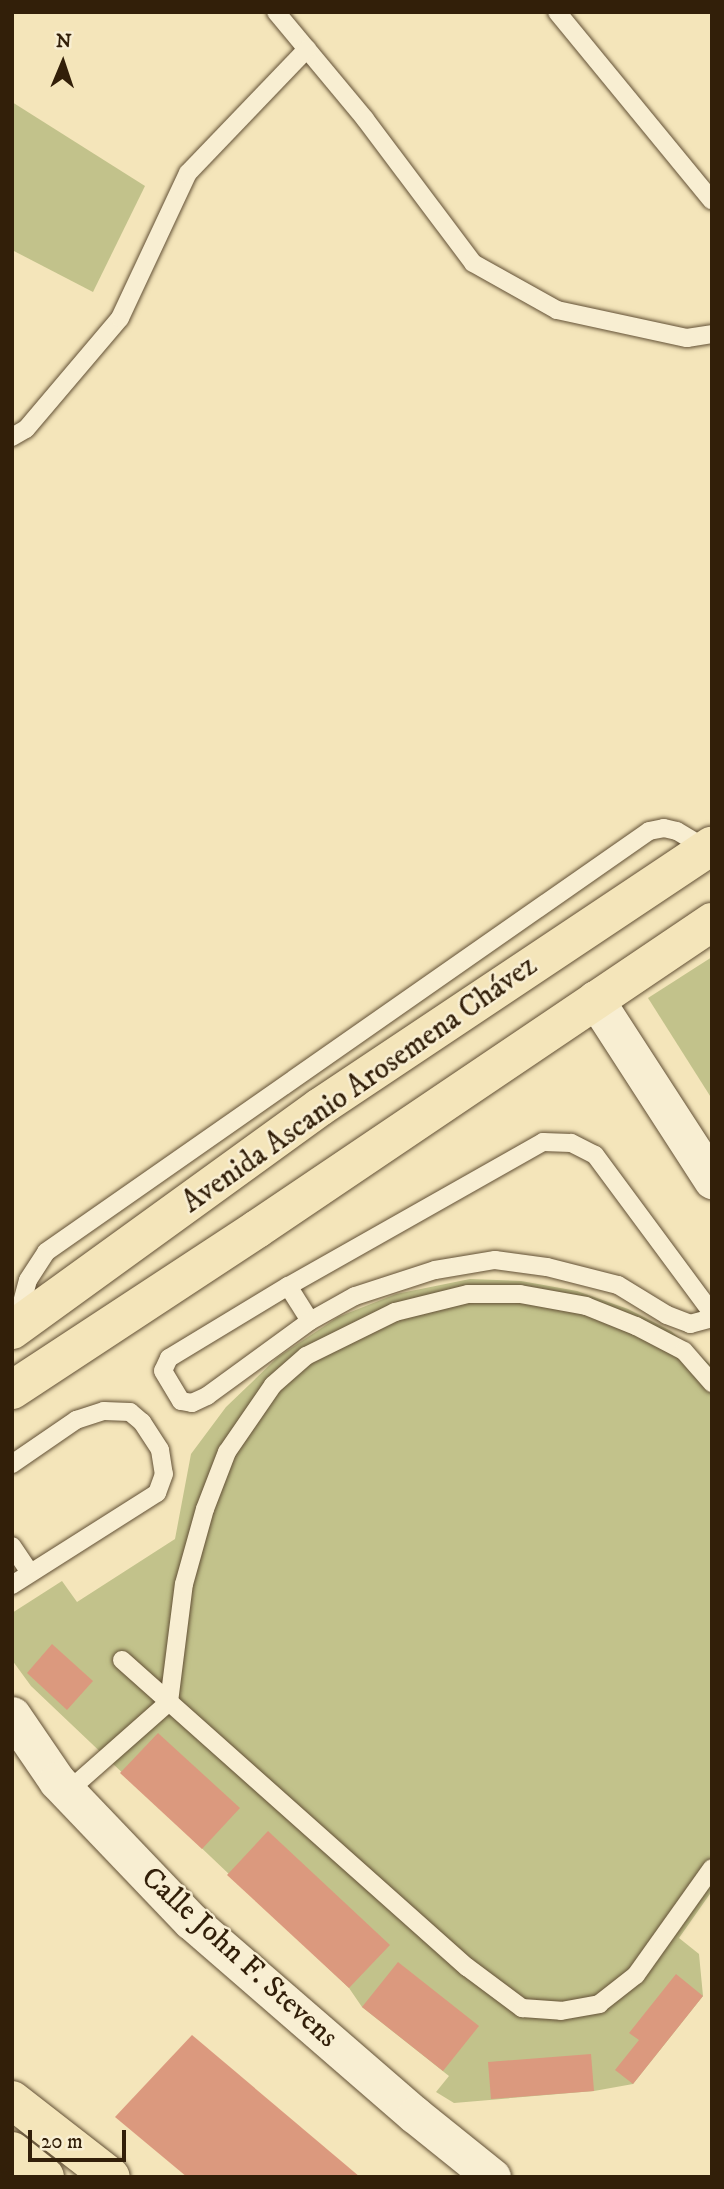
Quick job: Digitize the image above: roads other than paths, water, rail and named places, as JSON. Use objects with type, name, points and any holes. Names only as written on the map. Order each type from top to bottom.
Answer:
[{"type":"main road","name":"Avenida Ascanio Arosemena Chávez","points":[[14,1329],[320,1107],[710,847]]},
{"type":"main road","name":"Avenida Ascanio Arosemena Chávez","points":[[12,1390],[257,1229],[712,922]]},
{"type":"main road","points":[[12,2099],[111,2177]]},
{"type":"main road","points":[[12,2151],[45,2177]]},
{"type":"street","points":[[595,999],[712,1180]]},
{"type":"street","name":"Calle John F. Stevens","points":[[12,1715],[67,1792],[191,1921],[415,2115],[492,2177]]},
{"type":"lane","points":[[276,12],[365,119],[473,263],[557,310],[687,338],[712,334]]},
{"type":"lane","points":[[557,12],[712,201]]},
{"type":"lane","points":[[17,428],[120,318],[188,173],[307,49]]},
{"type":"lane","points":[[544,1142],[571,1143],[595,1155],[712,1316],[690,1324],[667,1315],[618,1285],[547,1267],[495,1260],[435,1270],[355,1296],[310,1321],[207,1396],[192,1403],[181,1401],[163,1371],[169,1358],[288,1286],[544,1142]]},
{"type":"lane","points":[[288,1286],[310,1321]]},
{"type":"lane","points":[[67,1792],[169,1703],[184,1584],[205,1509],[227,1452],[273,1385],[306,1356],[395,1312],[468,1294],[520,1294],[586,1306],[636,1326],[684,1351],[712,1382]]},
{"type":"lane","points":[[12,1464],[76,1420],[104,1411],[130,1412],[142,1422],[160,1450],[164,1475],[156,1493],[12,1585]]},
{"type":"lane","points":[[12,1546],[30,1573]]},
{"type":"lane","points":[[122,1660],[467,1967],[522,2008],[561,2011],[599,2004],[636,1975],[712,1868]]}]
